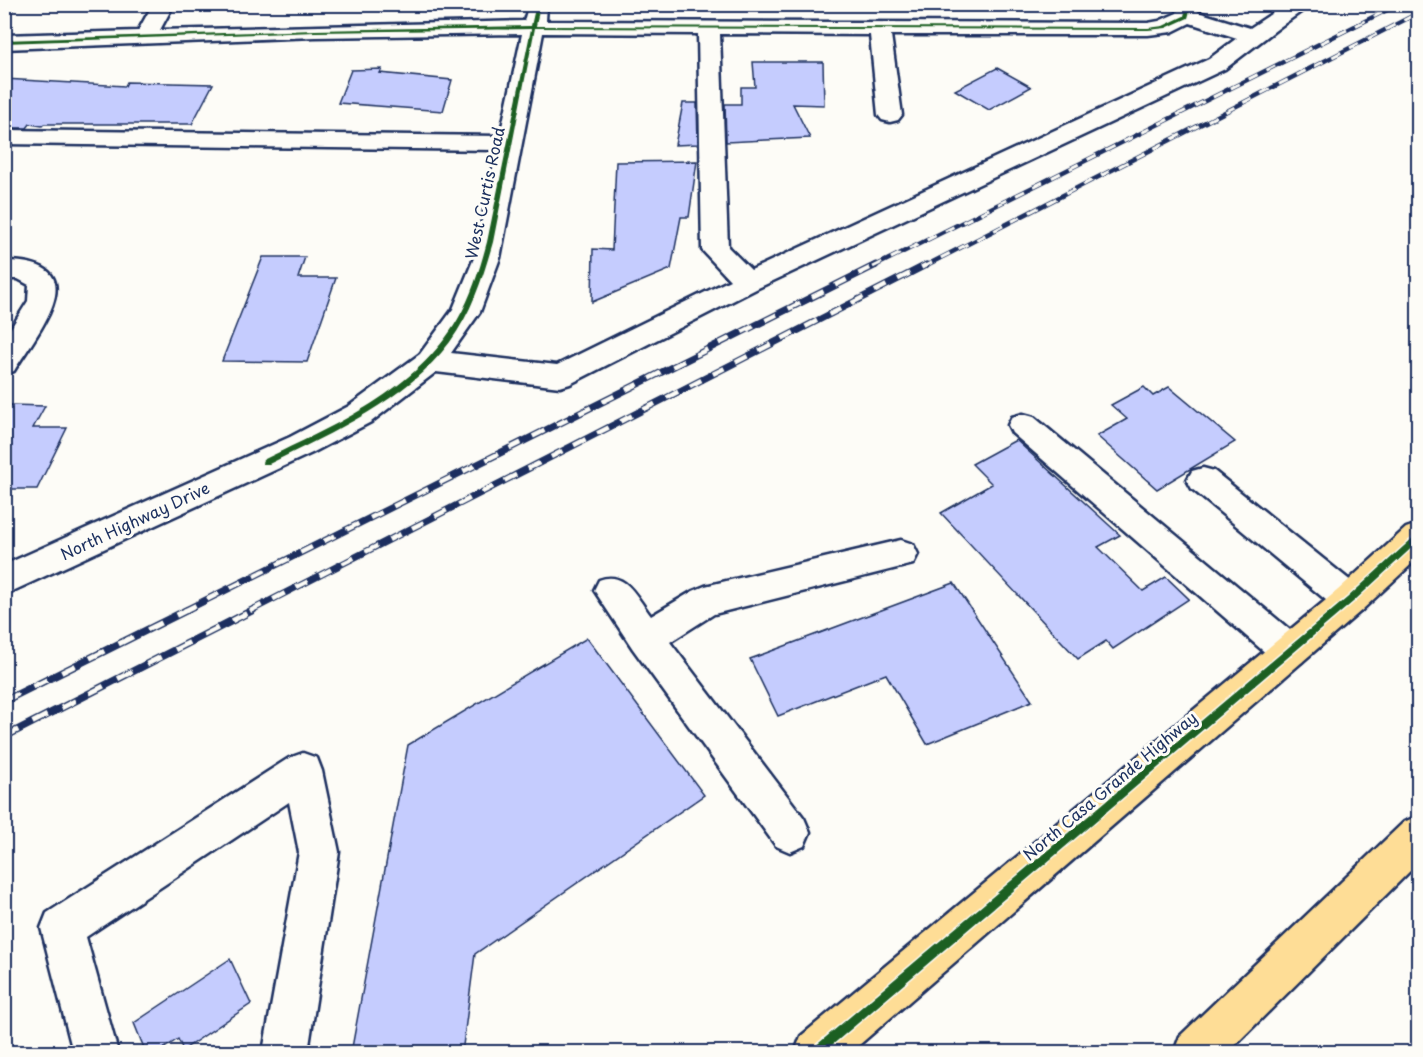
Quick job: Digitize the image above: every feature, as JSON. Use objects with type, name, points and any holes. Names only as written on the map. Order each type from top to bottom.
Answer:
[{"type":"main road","name":"North Casa Grande Highway","points":[[817,1053],[1350,600],[1419,538]]},
{"type":"main road","points":[[1196,1053],[1419,836]]},
{"type":"street","points":[[145,38],[164,4]]},
{"type":"street","points":[[430,361],[560,376],[748,282],[1217,64],[1273,21],[1302,4]]},
{"type":"street","points":[[4,42],[145,38],[319,22],[536,16],[709,27],[1148,29],[1172,24],[1188,10],[1254,36]]},
{"type":"street","name":"West Curtis Road","points":[[266,462],[360,414],[406,381],[430,361],[466,312],[487,258],[536,16]]},
{"type":"street","points":[[709,27],[715,250],[748,282]]},
{"type":"street","points":[[880,28],[890,115]]},
{"type":"street","points":[[4,137],[510,143]]},
{"type":"street","points":[[4,270],[23,270],[43,282],[42,301],[4,364]]},
{"type":"street","points":[[1023,425],[1289,651]]},
{"type":"street","name":"North Highway Drive","points":[[4,581],[266,462]]},
{"type":"street","points":[[1203,480],[1350,600]]},
{"type":"street","points":[[646,638],[705,601],[901,554]]},
{"type":"street","points":[[611,590],[790,832]]},
{"type":"street","points":[[95,1053],[62,928],[303,771],[319,852],[285,1053]]},
{"type":"building","points":[[753,62],[823,62],[824,105],[793,104],[810,138],[726,142],[725,104],[741,104],[741,87],[755,87]]},
{"type":"building","points":[[997,68],[1031,87],[989,110],[955,90]]},
{"type":"building","points":[[382,69],[380,73],[452,80],[443,111],[338,103],[351,70]]},
{"type":"building","points":[[4,79],[125,86],[127,82],[213,84],[192,124],[44,124],[42,126],[30,124],[27,128],[4,128]]},
{"type":"building","points":[[683,103],[697,103],[698,144],[675,145]]},
{"type":"building","points":[[697,161],[689,217],[681,217],[671,269],[592,302],[593,249],[612,250],[616,162]]},
{"type":"building","points":[[263,257],[305,257],[298,278],[336,278],[307,362],[222,361]]},
{"type":"building","points":[[1144,387],[1153,396],[1169,387],[1235,442],[1157,489],[1097,436],[1127,419],[1111,405]]},
{"type":"building","points":[[10,405],[45,406],[33,428],[67,428],[37,489],[4,489],[4,416]]},
{"type":"building","points":[[1016,440],[1120,535],[1098,547],[1143,591],[1166,577],[1189,599],[1113,649],[1106,641],[1078,659],[941,513],[992,484],[972,464]]},
{"type":"building","points":[[954,583],[1032,701],[927,744],[886,674],[778,716],[750,659]]},
{"type":"building","points":[[587,638],[704,795],[475,954],[462,1053],[351,1053],[408,745]]},
{"type":"building","points":[[230,959],[251,1004],[183,1050],[178,1039],[157,1053],[146,1053],[134,1023]]},
{"type":"railway","points":[[873,267],[1399,4]]},
{"type":"railway","points":[[923,267],[1418,13]]},
{"type":"railway","points":[[184,611],[876,265]]},
{"type":"railway","points":[[250,611],[926,265]]},
{"type":"railway","points":[[4,701],[187,610]]},
{"type":"railway","points":[[4,737],[253,610]]},
{"type":"cycle path","points":[[266,462],[309,441],[392,393],[429,362],[447,341],[462,318],[483,268],[490,242],[538,4]]},
{"type":"cycle path","points":[[4,42],[315,31],[534,27],[1148,29],[1164,27],[1186,17],[1190,4]]},
{"type":"cycle path","points":[[817,1052],[1350,600],[1418,538]]}]
